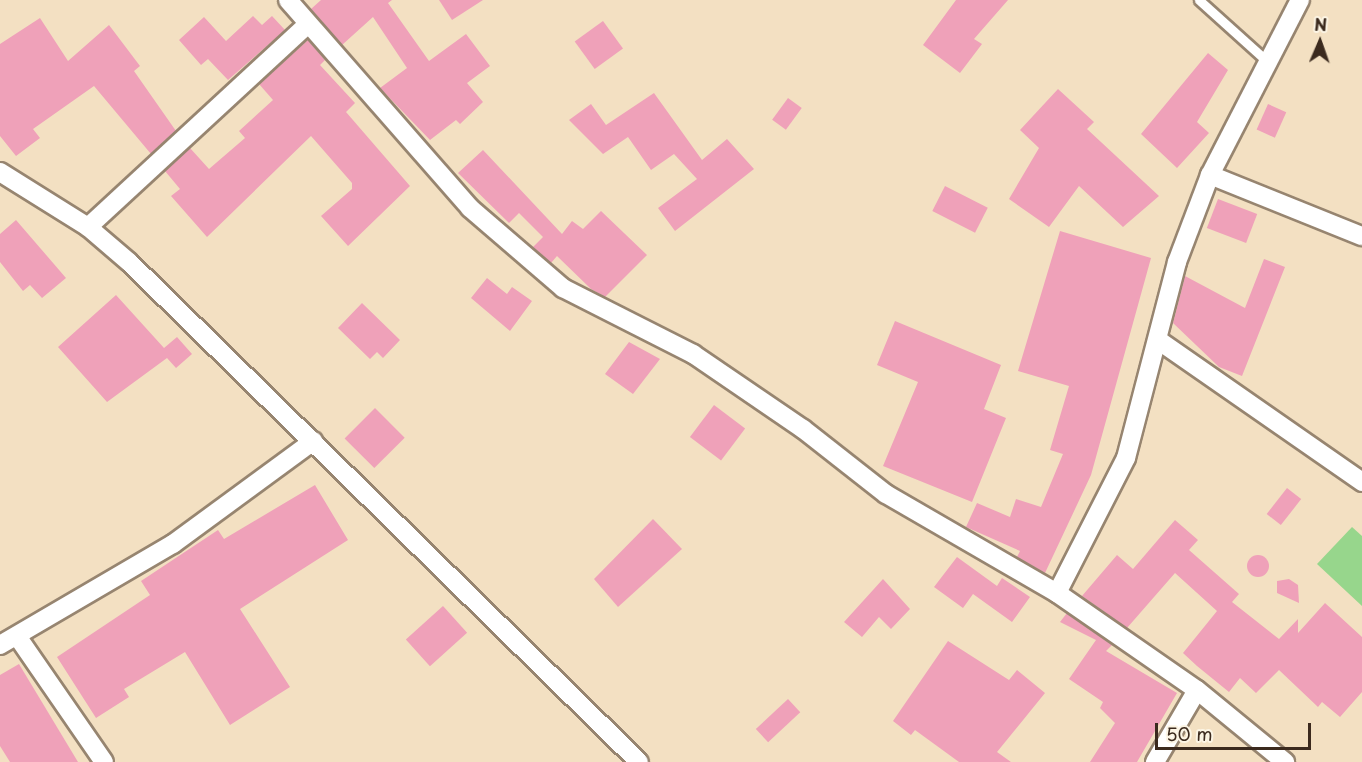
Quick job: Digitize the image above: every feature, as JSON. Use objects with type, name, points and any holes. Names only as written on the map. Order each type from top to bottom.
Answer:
[{"type":"street","points":[[288,0],[470,208],[563,288],[693,354],[803,429],[886,494],[1057,593],[1197,690],[1285,762]]},
{"type":"street","points":[[1057,593],[1126,458],[1177,262],[1210,175],[1270,64],[1300,0]]},
{"type":"street","points":[[88,228],[308,24]]},
{"type":"street","points":[[0,172],[88,228],[314,441],[639,762]]},
{"type":"street","points":[[1210,175],[1362,236]]},
{"type":"street","points":[[1158,340],[1362,482]]},
{"type":"street","points":[[0,645],[173,544],[314,441]]},
{"type":"street","points":[[17,636],[104,762]]},
{"type":"street","points":[[1155,762],[1197,690]]},
{"type":"lane","points":[[1199,0],[1270,64]]},
{"type":"green space","points":[[1352,527],[1362,536],[1362,606],[1317,564]]},
{"type":"building","points":[[321,0],[392,0],[388,3],[429,61],[466,34],[490,66],[467,83],[483,102],[460,124],[456,120],[430,140],[380,88],[407,68],[373,17],[342,45],[311,9]]},
{"type":"building","points":[[439,0],[483,0],[452,20]]},
{"type":"building","points":[[956,0],[1008,0],[974,39],[982,44],[960,73],[923,45]]},
{"type":"building","points":[[253,16],[262,25],[272,16],[285,30],[228,80],[208,59],[201,65],[179,40],[204,17],[226,41]]},
{"type":"building","points":[[40,18],[68,61],[109,25],[140,66],[134,71],[176,131],[151,154],[94,86],[33,129],[40,138],[16,156],[0,136],[0,44]]},
{"type":"building","points":[[603,21],[623,49],[595,69],[575,42]]},
{"type":"building","points":[[308,40],[325,60],[320,65],[355,103],[346,112],[410,186],[348,246],[321,216],[352,189],[352,183],[311,136],[207,237],[171,196],[180,189],[165,171],[190,148],[209,169],[245,138],[239,131],[273,100],[259,84]]},
{"type":"building","points":[[1208,53],[1228,70],[1197,122],[1209,133],[1177,168],[1141,134]]},
{"type":"building","points":[[1058,89],[1094,122],[1087,129],[1159,196],[1123,227],[1079,186],[1049,227],[1009,199],[1039,148],[1020,130]]},
{"type":"building","points":[[654,93],[702,160],[727,139],[754,169],[675,231],[658,208],[697,179],[674,154],[651,170],[628,137],[603,154],[569,120],[591,104],[606,125]]},
{"type":"building","points":[[788,98],[802,108],[786,130],[772,120]]},
{"type":"building","points":[[1268,104],[1286,112],[1275,138],[1257,130]]},
{"type":"building","points":[[483,150],[562,234],[572,221],[583,229],[601,211],[647,255],[605,297],[591,289],[557,256],[551,263],[533,247],[543,237],[519,213],[509,223],[458,173]]},
{"type":"building","points":[[945,186],[988,208],[975,233],[932,211]]},
{"type":"building","points":[[1218,199],[1257,214],[1246,243],[1207,228]]},
{"type":"building","points":[[16,220],[66,278],[42,298],[30,285],[23,291],[0,262],[0,234]]},
{"type":"building","points":[[1060,231],[1151,258],[1091,475],[1045,573],[1017,557],[1020,551],[966,527],[977,503],[1010,517],[1016,499],[1041,507],[1063,454],[1050,450],[1069,386],[1018,371]]},
{"type":"building","points":[[1264,259],[1285,267],[1242,376],[1219,367],[1173,323],[1185,276],[1245,308]]},
{"type":"building","points":[[487,278],[507,294],[512,287],[532,301],[510,331],[471,298]]},
{"type":"building","points":[[116,295],[164,348],[177,337],[192,354],[176,368],[167,358],[107,402],[58,347]]},
{"type":"building","points":[[362,303],[400,340],[383,358],[377,352],[370,359],[338,328]]},
{"type":"building","points":[[895,321],[1001,365],[984,409],[1006,418],[972,502],[883,466],[918,382],[877,365]]},
{"type":"building","points":[[629,342],[660,359],[633,394],[605,374]]},
{"type":"building","points":[[714,405],[745,428],[721,460],[690,437]]},
{"type":"building","points":[[375,408],[405,438],[374,468],[345,438]]},
{"type":"building","points":[[315,485],[348,540],[240,609],[290,687],[230,725],[185,652],[124,689],[129,697],[96,718],[57,657],[150,595],[141,581],[218,530],[224,539]]},
{"type":"building","points":[[1287,488],[1301,499],[1281,525],[1267,514]]},
{"type":"building","points":[[653,519],[682,549],[618,607],[594,579]]},
{"type":"building","points":[[1175,520],[1198,540],[1189,550],[1239,594],[1232,602],[1279,639],[1298,619],[1298,633],[1325,603],[1362,637],[1362,692],[1340,717],[1322,702],[1318,707],[1279,670],[1256,693],[1240,678],[1229,692],[1197,666],[1183,653],[1217,611],[1175,573],[1127,628],[1082,596],[1117,555],[1133,569]]},
{"type":"building","points":[[1254,555],[1262,555],[1269,562],[1269,570],[1262,577],[1254,577],[1247,570],[1247,562]]},
{"type":"building","points":[[957,557],[997,586],[1002,578],[1030,597],[1012,622],[973,594],[963,608],[934,587]]},
{"type":"building","points":[[883,579],[910,609],[891,629],[879,617],[862,637],[844,622]]},
{"type":"building","points":[[1289,579],[1298,585],[1299,603],[1277,593],[1277,581]]},
{"type":"building","points":[[443,606],[467,633],[430,666],[406,639]]},
{"type":"building","points":[[1067,613],[1112,645],[1106,651],[1177,693],[1137,762],[1090,762],[1115,723],[1100,708],[1103,702],[1069,679],[1096,640],[1060,622]]},
{"type":"building","points":[[948,641],[1009,680],[1017,670],[1045,693],[997,752],[1011,762],[959,762],[915,730],[911,735],[893,721]]},
{"type":"building","points":[[19,664],[78,762],[10,762],[0,746],[0,675]]},
{"type":"building","points":[[788,699],[800,712],[768,742],[756,729]]}]
